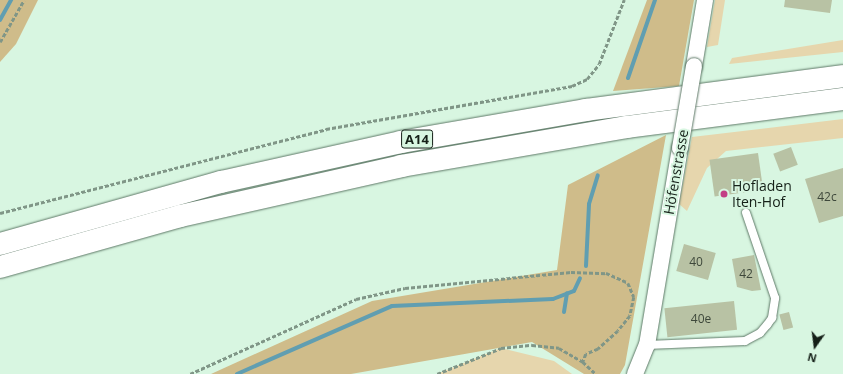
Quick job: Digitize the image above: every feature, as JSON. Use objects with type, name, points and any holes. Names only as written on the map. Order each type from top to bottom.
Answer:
[{"type":"highway","name":"A14","points":[[0,244],[214,184],[401,142],[594,108],[843,76]]},
{"type":"highway","name":"A14","points":[[0,267],[180,216],[401,166],[635,125],[843,99]]},
{"type":"street","name":"Höfenstrasse","points":[[635,374],[647,345],[705,0]]},
{"type":"lane","points":[[647,345],[745,341],[760,333],[767,325],[772,318],[775,298],[746,213]]},
{"type":"path","points":[[0,42],[24,0]]},
{"type":"path","points":[[0,213],[326,129],[572,86],[587,80],[599,64],[624,0]]},
{"type":"path","points":[[190,374],[356,299],[405,288],[571,272],[606,273],[628,284],[634,297],[630,316],[598,349],[586,354],[583,362]]},
{"type":"path","points":[[436,374],[501,348],[532,345],[559,348],[583,362],[596,374]]},
{"type":"shaded area","points":[[0,0],[38,0],[16,44],[0,62]]},
{"type":"shaded area","points":[[647,0],[694,0],[679,86],[613,91]]},
{"type":"shaded area","points":[[715,0],[725,0],[718,45],[707,47]]},
{"type":"shaded area","points":[[843,40],[843,52],[729,64],[732,58]]},
{"type":"shaded area","points":[[843,119],[843,138],[726,151],[707,168],[687,211],[679,204],[692,137]]},
{"type":"shaded area","points":[[666,135],[625,365],[620,374],[584,374],[532,342],[351,374],[211,374],[372,301],[557,270],[568,185]]},
{"type":"shaded area","points":[[501,348],[554,361],[572,374],[437,374]]},
{"type":"building","points":[[785,0],[832,0],[830,13],[784,7]]},
{"type":"building","points":[[791,147],[798,165],[780,172],[773,154]]},
{"type":"building","points":[[758,153],[763,190],[715,196],[709,160]]},
{"type":"building","points":[[843,168],[843,216],[819,223],[805,179]]},
{"type":"building","points":[[684,244],[716,253],[708,280],[676,271]]},
{"type":"building","points":[[754,255],[761,290],[752,291],[737,287],[732,259]]},
{"type":"building","points":[[734,301],[737,330],[667,337],[664,308]]},
{"type":"building","points":[[789,312],[793,327],[783,330],[779,315]]},
{"type":"waterway","points":[[0,20],[11,0]]},
{"type":"waterway","points":[[628,78],[655,0]]},
{"type":"waterway","points":[[586,266],[589,204],[598,175]]},
{"type":"waterway","points":[[237,374],[392,306],[553,299],[574,291],[580,278]]},
{"type":"waterway","points":[[564,312],[567,293]]},
{"type":"place","name":"Hofladen Iten-Hof","points":[[724,194]]}]
